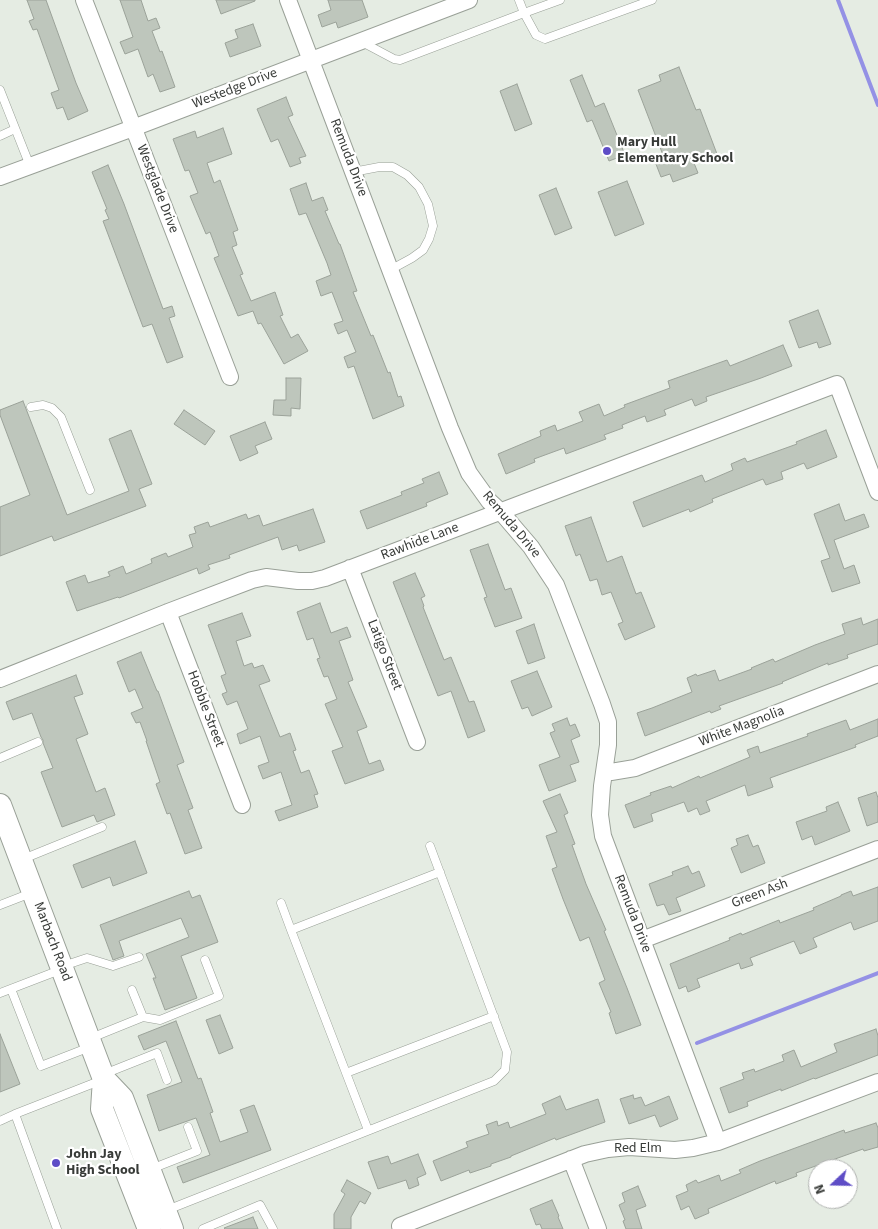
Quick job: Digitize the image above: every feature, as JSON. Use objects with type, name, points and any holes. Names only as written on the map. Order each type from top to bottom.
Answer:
[{"type":"main road","name":"Marbach Road","points":[[0,805],[103,1077],[122,1098],[168,1220]]},
{"type":"main road","name":"Marbach Road","points":[[103,1077],[102,1109],[149,1229]]},
{"type":"street","name":"Westglade Drive","points":[[84,0],[230,377]]},
{"type":"street","name":"Remuda Drive","points":[[288,0],[450,428],[469,473],[489,501],[531,547],[556,585],[602,704],[608,722],[608,745],[600,815],[603,836],[718,1142]]},
{"type":"street","name":"Westedge Drive","points":[[0,177],[469,0]]},
{"type":"street","name":"Rawhide Lane","points":[[0,679],[252,580],[266,577],[289,581],[312,581],[325,578],[837,384],[878,492]]},
{"type":"street","name":"Latigo Street","points":[[350,568],[418,742]]},
{"type":"street","name":"Hobble Street","points":[[168,612],[242,805]]},
{"type":"street","name":"White Magnolia","points":[[605,771],[611,772],[635,768],[878,674]]},
{"type":"street","name":"Green Ash","points":[[642,940],[878,849]]},
{"type":"street","name":"Red Elm","points":[[400,1226],[585,1154],[629,1147],[675,1150],[718,1142],[878,1082]]},
{"type":"street","points":[[571,1159],[598,1229]]},
{"type":"lane","points":[[519,0],[536,35],[545,40],[652,0]]},
{"type":"lane","points":[[360,41],[394,59],[400,60],[560,0]]},
{"type":"lane","points":[[0,90],[30,166]]},
{"type":"lane","points":[[0,136],[15,129]]},
{"type":"lane","points":[[353,172],[379,167],[393,167],[407,175],[419,187],[428,204],[433,226],[430,239],[423,250],[390,270]]},
{"type":"lane","points":[[31,407],[43,405],[52,408],[61,418],[90,490]]},
{"type":"lane","points":[[0,758],[38,742]]},
{"type":"lane","points":[[21,860],[102,827]]},
{"type":"lane","points":[[168,1220],[368,1130],[494,1081],[505,1070],[507,1052],[430,846]]},
{"type":"lane","points":[[291,930],[440,872]]},
{"type":"lane","points":[[0,905],[33,893]]},
{"type":"lane","points":[[281,903],[368,1130]]},
{"type":"lane","points":[[0,993],[87,958],[112,966],[139,957]]},
{"type":"lane","points":[[11,989],[41,1066],[143,1017],[160,1020],[219,996],[205,960]]},
{"type":"lane","points":[[132,990],[143,1017]]},
{"type":"lane","points":[[346,1073],[494,1016]]},
{"type":"lane","points":[[0,1121],[156,1053],[167,1080]]},
{"type":"lane","points":[[16,1114],[57,1229]]},
{"type":"lane","points":[[149,1169],[197,1151],[188,1127]]},
{"type":"lane","points":[[203,1229],[260,1205],[273,1229]]},
{"type":"building","points":[[27,0],[46,0],[88,111],[68,120],[63,107],[57,109],[51,93],[59,90],[37,29],[33,30],[29,21],[34,19]]},
{"type":"building","points":[[120,0],[141,0],[148,21],[156,18],[160,28],[152,31],[160,52],[162,51],[175,87],[160,92],[153,74],[148,77],[138,49],[125,54],[120,42],[133,37]]},
{"type":"building","points":[[216,0],[255,0],[255,1],[221,14]]},
{"type":"building","points":[[328,0],[362,0],[368,17],[338,28],[336,22],[322,27],[318,15],[331,10]]},
{"type":"building","points":[[253,24],[261,46],[230,57],[225,43],[238,38],[235,30]]},
{"type":"building","points":[[679,67],[696,110],[700,109],[717,154],[694,163],[698,173],[673,182],[670,174],[661,177],[654,159],[663,155],[638,90],[661,81],[659,75]]},
{"type":"building","points":[[582,75],[595,107],[604,103],[625,155],[609,161],[592,120],[587,122],[570,80]]},
{"type":"building","points":[[517,84],[532,124],[515,131],[500,91]]},
{"type":"building","points":[[286,97],[293,115],[288,117],[306,156],[299,158],[301,163],[290,167],[278,139],[271,142],[257,109]]},
{"type":"building","points":[[223,128],[232,154],[207,163],[214,183],[220,180],[238,230],[233,232],[237,245],[232,247],[243,274],[240,275],[251,301],[275,292],[283,315],[280,316],[291,338],[298,334],[308,351],[284,364],[261,323],[258,324],[253,311],[238,316],[214,258],[219,256],[210,232],[206,234],[190,196],[198,193],[189,170],[185,171],[173,139],[195,131],[197,138]]},
{"type":"building","points":[[108,165],[163,309],[172,306],[175,316],[169,318],[183,357],[167,363],[152,324],[143,327],[103,221],[109,219],[105,210],[107,209],[92,172]]},
{"type":"building","points":[[627,181],[644,224],[615,236],[598,192]]},
{"type":"building","points":[[306,183],[312,201],[323,197],[328,210],[325,211],[340,244],[357,291],[353,292],[388,373],[390,372],[398,397],[401,396],[404,406],[373,419],[354,366],[348,368],[344,357],[356,352],[347,330],[338,334],[334,324],[343,321],[332,292],[321,296],[316,281],[331,275],[306,213],[299,215],[290,189]]},
{"type":"building","points":[[556,188],[572,228],[555,235],[539,195]]},
{"type":"building","points":[[818,310],[831,344],[819,348],[817,342],[799,348],[789,321]]},
{"type":"building","points":[[783,345],[792,366],[706,397],[707,401],[695,406],[692,399],[664,410],[666,415],[647,422],[645,416],[622,425],[623,428],[604,435],[606,439],[566,454],[564,448],[534,459],[535,462],[506,474],[498,454],[541,436],[540,431],[555,425],[557,431],[583,421],[579,412],[599,404],[604,416],[625,407],[624,405],[670,388],[668,381],[727,360],[730,366]]},
{"type":"building","points":[[286,378],[301,378],[300,409],[291,408],[291,416],[273,415],[274,400],[286,400]]},
{"type":"building","points":[[23,401],[67,515],[129,491],[109,439],[131,430],[152,484],[139,489],[146,506],[54,541],[52,536],[0,556],[0,507],[30,495],[0,415],[0,410]]},
{"type":"building","points":[[184,410],[215,431],[205,445],[174,424]]},
{"type":"building","points":[[265,422],[272,439],[255,446],[258,453],[240,461],[230,436]]},
{"type":"building","points":[[826,430],[837,457],[807,469],[804,463],[781,472],[783,479],[766,485],[763,479],[712,499],[713,502],[690,512],[689,509],[643,527],[633,502],[702,475],[705,482],[733,470],[731,464],[745,458],[747,462],[797,444],[796,442]]},
{"type":"building","points":[[439,472],[448,494],[426,503],[427,506],[367,529],[360,511],[402,495],[401,492],[424,483],[422,479]]},
{"type":"building","points":[[839,504],[845,521],[864,514],[869,527],[834,540],[844,569],[854,565],[860,583],[832,592],[821,561],[830,558],[814,514]]},
{"type":"building","points":[[313,509],[325,542],[299,551],[297,545],[282,550],[278,537],[229,555],[230,558],[208,565],[210,569],[199,574],[197,568],[119,598],[77,611],[66,582],[85,575],[88,583],[110,576],[108,572],[123,566],[126,574],[152,563],[151,559],[166,553],[168,557],[193,547],[189,535],[196,533],[194,527],[208,522],[210,527],[246,514],[248,519],[259,515],[263,526]]},
{"type":"building","points":[[591,517],[607,562],[622,556],[636,594],[641,592],[655,627],[625,640],[618,624],[623,622],[611,592],[602,595],[597,579],[590,581],[580,554],[576,556],[565,526]]},
{"type":"building","points":[[488,544],[505,590],[511,588],[522,618],[495,627],[484,598],[487,597],[470,550]]},
{"type":"building","points":[[415,573],[425,596],[421,598],[423,607],[444,660],[451,657],[469,702],[474,701],[485,731],[468,738],[451,691],[438,696],[393,582]]},
{"type":"building","points":[[320,603],[331,633],[347,627],[351,637],[339,641],[353,680],[348,682],[367,727],[357,731],[369,764],[380,760],[384,770],[345,784],[332,751],[343,747],[325,704],[337,699],[328,676],[324,677],[317,659],[320,658],[313,638],[307,640],[297,612]]},
{"type":"building","points":[[242,613],[251,636],[236,641],[244,666],[252,663],[254,668],[263,665],[270,681],[259,685],[280,737],[290,733],[296,750],[293,751],[301,773],[309,770],[318,794],[314,795],[318,807],[279,821],[275,811],[292,805],[281,772],[263,779],[258,766],[269,762],[260,736],[240,744],[237,734],[248,729],[237,701],[227,705],[222,694],[227,692],[221,676],[226,674],[208,625]]},
{"type":"building","points":[[861,618],[863,625],[878,619],[878,644],[847,655],[848,658],[828,665],[828,663],[783,683],[719,706],[721,709],[711,713],[710,711],[645,736],[637,713],[692,692],[687,678],[715,670],[719,681],[773,659],[775,662],[845,634],[842,624]]},
{"type":"building","points":[[534,624],[545,658],[528,664],[516,631]]},
{"type":"building","points":[[141,652],[158,691],[184,762],[177,765],[193,808],[188,810],[202,848],[185,854],[170,813],[167,814],[156,784],[160,782],[140,722],[136,723],[131,713],[143,708],[135,689],[129,692],[117,662]]},
{"type":"building","points":[[537,671],[552,707],[532,716],[528,707],[522,709],[511,681]]},
{"type":"building","points":[[76,675],[83,694],[74,697],[88,734],[76,739],[96,792],[105,788],[115,815],[97,822],[94,815],[62,827],[41,772],[53,768],[32,713],[13,720],[6,702]]},
{"type":"building","points":[[567,718],[570,726],[575,724],[580,736],[571,740],[579,762],[570,765],[576,781],[549,791],[539,765],[560,757],[550,733],[555,731],[552,724]]},
{"type":"building","points":[[878,719],[878,736],[855,745],[856,747],[770,778],[773,787],[748,796],[745,785],[706,801],[710,811],[700,815],[697,808],[688,812],[684,802],[651,814],[653,821],[634,828],[625,805],[651,795],[650,793],[671,786],[672,788],[699,776],[700,778],[750,757],[747,750],[758,746],[760,753],[846,720],[850,730]]},
{"type":"building","points":[[876,792],[878,798],[878,822],[867,826],[858,798]]},
{"type":"building","points":[[560,794],[568,813],[564,815],[575,844],[572,845],[641,1025],[616,1034],[609,1013],[611,1012],[599,983],[605,980],[589,937],[580,941],[552,869],[557,867],[546,836],[557,832],[543,801]]},
{"type":"building","points":[[838,802],[850,831],[815,845],[812,836],[802,840],[796,822],[827,811],[826,807]]},
{"type":"building","points":[[748,835],[753,847],[758,845],[765,863],[741,873],[731,848],[738,845],[736,839]]},
{"type":"building","points":[[135,841],[147,873],[113,886],[110,877],[82,888],[73,865]]},
{"type":"building","points":[[688,866],[692,874],[699,871],[705,886],[676,898],[681,911],[669,915],[664,904],[657,906],[649,884],[673,875],[672,872]]},
{"type":"building","points":[[878,887],[878,921],[854,930],[851,922],[813,938],[817,947],[800,954],[794,941],[750,958],[753,965],[741,969],[739,963],[697,979],[700,987],[688,992],[686,986],[679,989],[670,964],[730,940],[729,938],[741,933],[742,935],[779,920],[780,923],[814,910],[813,908],[851,891],[853,896]]},
{"type":"building","points":[[189,891],[192,898],[200,895],[218,942],[181,956],[197,998],[165,1010],[153,978],[156,978],[146,954],[189,937],[181,918],[119,941],[124,956],[113,960],[100,925]]},
{"type":"building","points":[[220,1015],[233,1048],[219,1054],[206,1020]]},
{"type":"building","points":[[176,1021],[198,1079],[201,1078],[213,1112],[210,1113],[220,1142],[248,1132],[240,1110],[254,1105],[271,1150],[183,1183],[177,1167],[210,1155],[196,1118],[159,1131],[147,1095],[182,1082],[166,1041],[144,1050],[138,1036]]},
{"type":"building","points":[[876,1029],[878,1055],[747,1102],[748,1106],[729,1113],[720,1088],[744,1079],[742,1073],[754,1069],[755,1072],[784,1061],[782,1055],[794,1050],[801,1067],[837,1052],[834,1044]]},
{"type":"building","points":[[0,1034],[20,1084],[0,1092]]},
{"type":"building","points":[[633,1095],[634,1099],[641,1097],[645,1106],[669,1096],[678,1119],[660,1127],[655,1115],[629,1124],[620,1099]]},
{"type":"building","points":[[560,1096],[566,1110],[598,1099],[605,1122],[556,1140],[555,1138],[491,1164],[491,1166],[470,1173],[469,1170],[441,1181],[433,1161],[468,1147],[466,1142],[489,1134],[486,1125],[497,1121],[498,1126],[508,1122],[510,1128],[546,1114],[542,1104]]},
{"type":"building","points":[[876,1123],[878,1128],[878,1147],[864,1151],[863,1149],[835,1159],[808,1159],[808,1169],[796,1173],[797,1176],[776,1184],[775,1181],[708,1209],[709,1213],[695,1219],[689,1206],[681,1210],[676,1196],[688,1191],[686,1185],[696,1180],[698,1183],[719,1175],[721,1181],[741,1173],[739,1170],[760,1161],[844,1130],[845,1133]]},
{"type":"building","points":[[418,1154],[426,1174],[417,1178],[419,1185],[409,1189],[406,1180],[378,1189],[368,1162],[388,1156],[391,1164]]},
{"type":"building","points":[[347,1180],[371,1193],[365,1204],[360,1201],[351,1217],[351,1229],[334,1229],[334,1214],[345,1194],[341,1191]]},
{"type":"building","points":[[638,1186],[646,1206],[636,1210],[642,1229],[626,1229],[623,1221],[625,1220],[619,1205],[625,1202],[622,1193]]},
{"type":"building","points":[[552,1200],[563,1229],[542,1229],[540,1224],[536,1225],[530,1209]]},
{"type":"building","points":[[253,1217],[258,1229],[224,1228]]},
{"type":"waterway","points":[[838,0],[878,105]]},
{"type":"waterway","points":[[697,1043],[878,973]]},
{"type":"place","name":"Mary Hull Elementary School","points":[[607,151]]},
{"type":"place","name":"John Jay High School","points":[[56,1163]]}]
